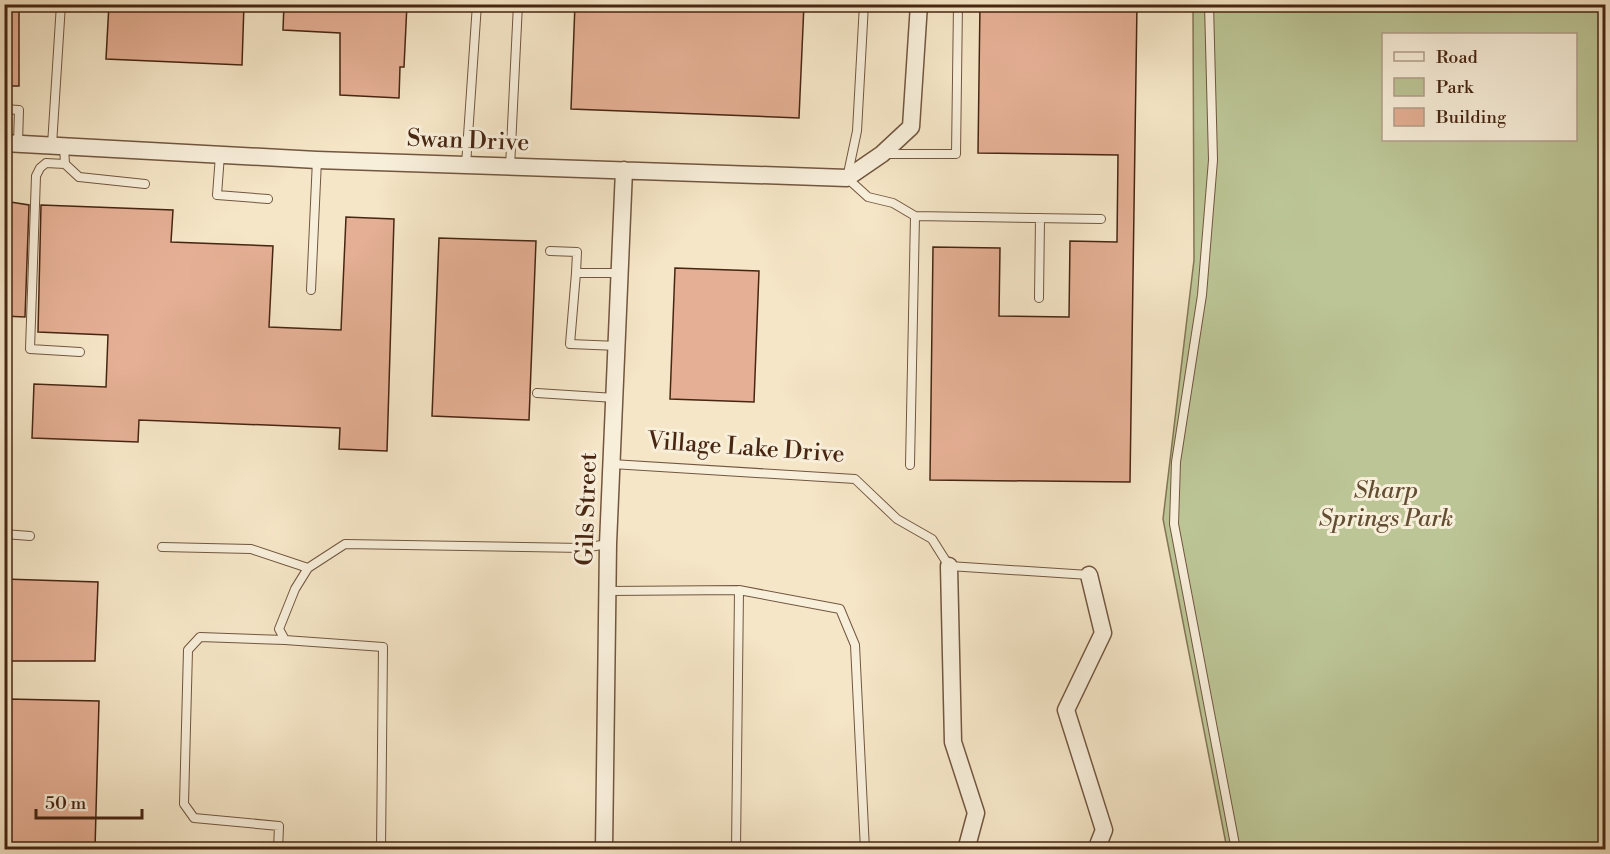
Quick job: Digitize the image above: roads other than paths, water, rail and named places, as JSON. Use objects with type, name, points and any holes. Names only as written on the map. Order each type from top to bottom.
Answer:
[{"type":"street","points":[[847,178],[882,154],[911,127],[919,4]]},
{"type":"street","name":"Swan Drive","points":[[11,143],[317,160],[847,178]]},
{"type":"street","name":"Gils Street","points":[[604,849],[608,544],[624,170]]},
{"type":"street","name":"Village Lake Drive","points":[[949,566],[953,742],[976,813],[966,849]]},
{"type":"street","points":[[1089,575],[1103,633],[1066,710],[1104,830],[1096,849]]},
{"type":"lane","points":[[61,4],[58,146],[65,164],[79,177],[144,184]]},
{"type":"lane","points":[[466,165],[477,4]]},
{"type":"lane","points":[[510,167],[518,4]]},
{"type":"lane","points":[[864,4],[857,131],[847,178],[868,197],[893,203],[915,216],[1101,219]]},
{"type":"lane","points":[[882,154],[956,154],[958,4]]},
{"type":"lane","points":[[1209,4],[1213,160],[1202,295],[1176,462],[1174,524],[1236,849]]},
{"type":"lane","points":[[4,109],[19,110],[11,143]]},
{"type":"lane","points":[[220,154],[217,195],[268,199]]},
{"type":"lane","points":[[311,290],[317,160]]},
{"type":"lane","points":[[65,164],[46,163],[36,176],[30,348],[80,352]]},
{"type":"lane","points":[[910,465],[915,216]]},
{"type":"lane","points":[[1039,298],[1040,218]]},
{"type":"lane","points":[[550,251],[577,252],[570,344],[618,346]]},
{"type":"lane","points":[[576,273],[621,273]]},
{"type":"lane","points":[[537,393],[615,398]]},
{"type":"lane","name":"Village Lake Drive","points":[[612,464],[855,479],[897,519],[933,539],[949,566]]},
{"type":"lane","points":[[4,534],[30,536]]},
{"type":"lane","points":[[285,640],[279,629],[296,589],[308,568],[345,544],[583,548],[608,544]]},
{"type":"lane","points":[[162,547],[251,549],[308,568]]},
{"type":"lane","points":[[949,566],[1089,575]]},
{"type":"lane","points":[[736,849],[739,590]]},
{"type":"lane","points":[[608,591],[739,590],[840,609],[855,645],[865,849]]},
{"type":"lane","points":[[278,849],[279,826],[194,818],[184,804],[188,650],[200,637],[383,647],[381,849]]},
{"type":"park label","name":"Sharp Springs Park","points":[[1386,505]]}]
